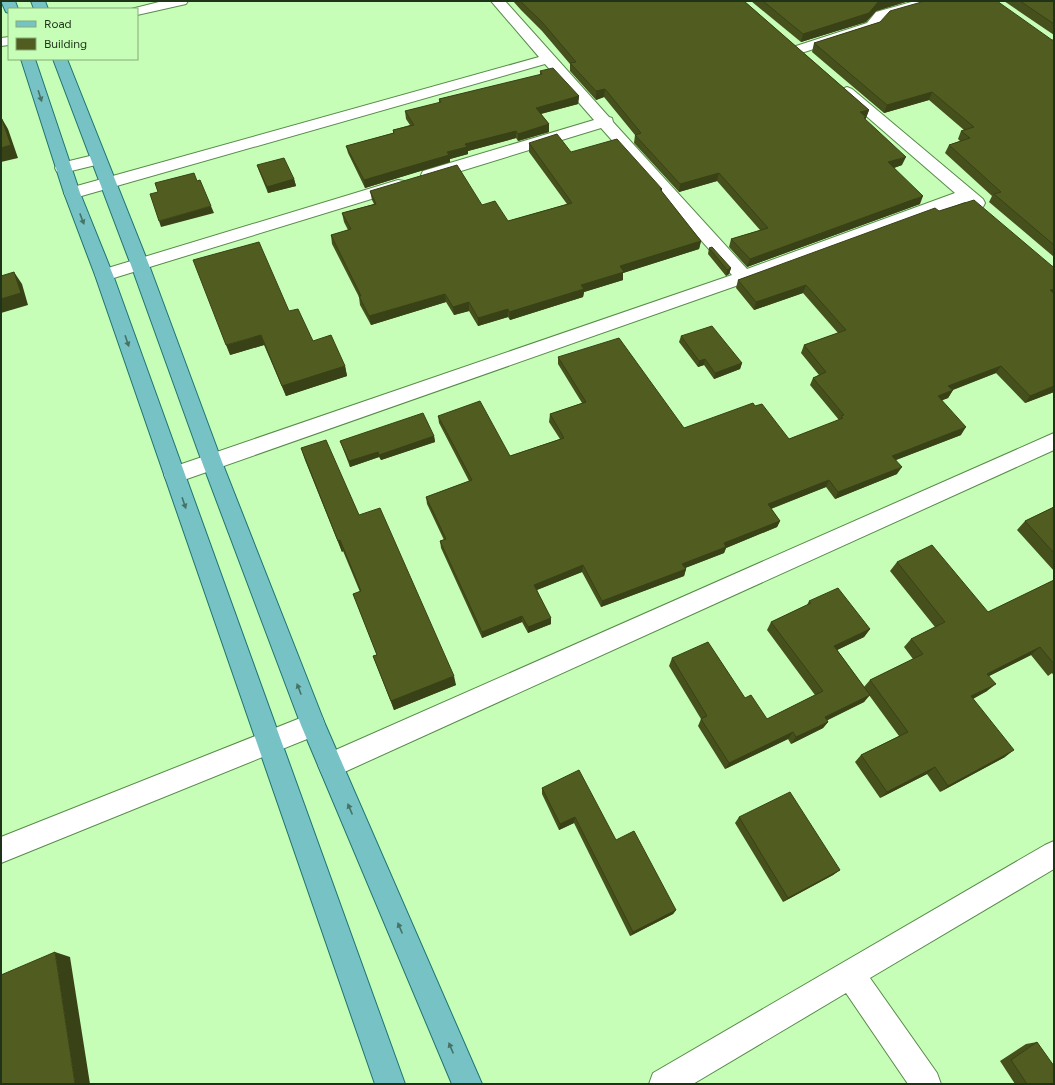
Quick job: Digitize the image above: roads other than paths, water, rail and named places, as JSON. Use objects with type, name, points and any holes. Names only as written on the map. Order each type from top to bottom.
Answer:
[{"type":"main road","points":[[28,60],[72,193],[104,275],[390,1084]]},
{"type":"main road","points":[[60,60],[106,183],[140,265],[212,462],[313,725],[467,1084]]},
{"type":"street","points":[[138,11],[181,1]]},
{"type":"street","points":[[498,1],[548,59],[744,277]]},
{"type":"street","points":[[810,60],[792,45],[872,26],[881,14],[930,1]]},
{"type":"street","points":[[72,193],[548,59]]},
{"type":"street","points":[[834,81],[990,215]]},
{"type":"street","points":[[104,275],[606,122]]},
{"type":"street","points":[[64,168],[98,159]]},
{"type":"street","points":[[174,475],[744,277],[967,195]]},
{"type":"street","points":[[331,765],[1054,441]]},
{"type":"street","points":[[1,850],[269,744],[313,725]]},
{"type":"street","points":[[664,1084],[1054,854]]},
{"type":"street","points":[[850,974],[926,1084]]}]
